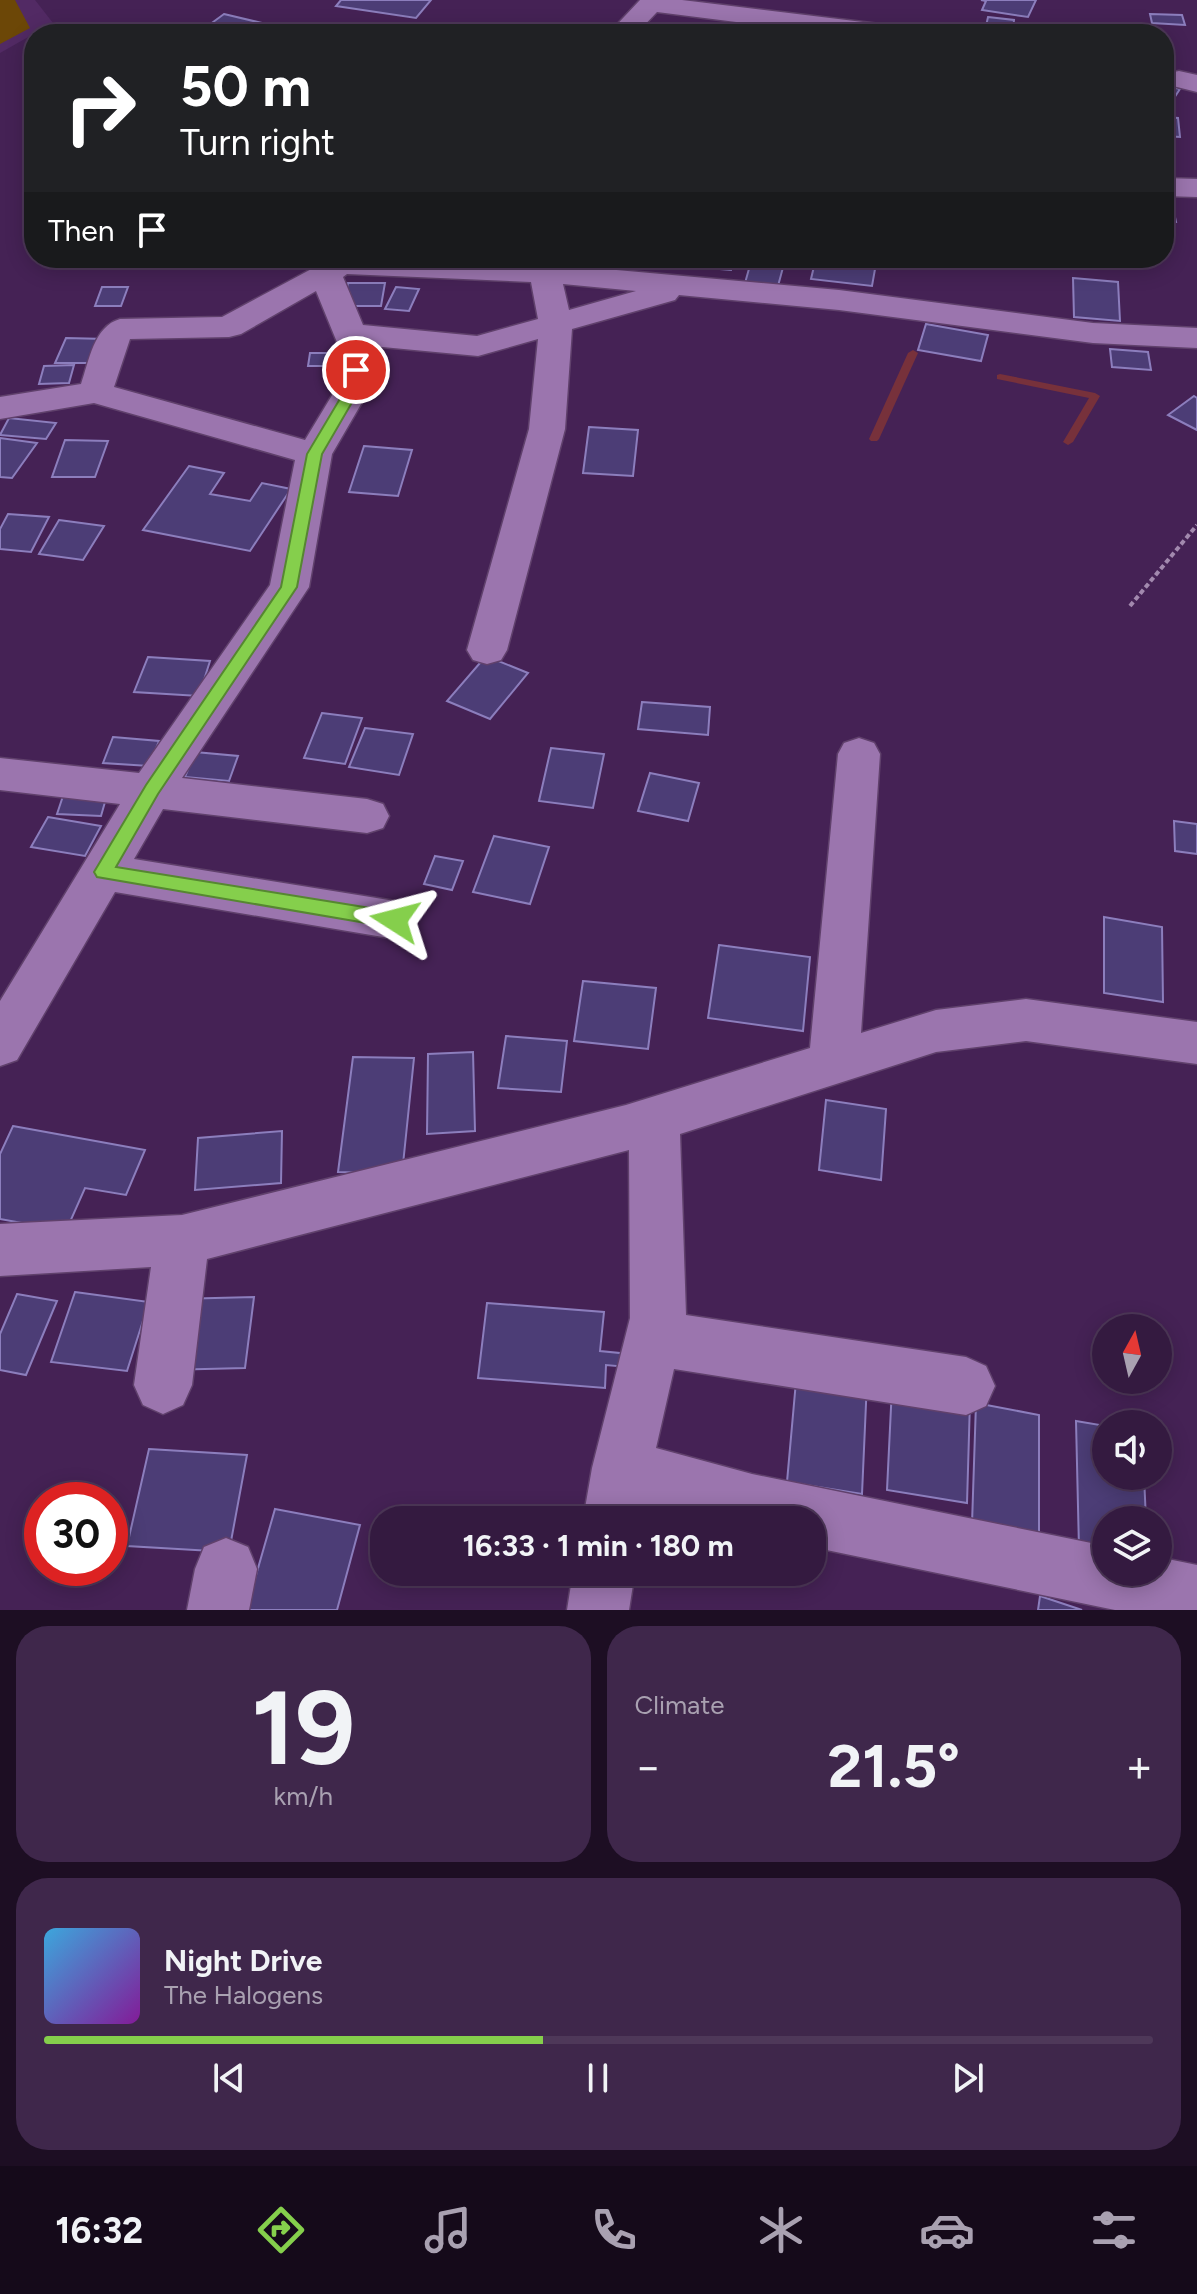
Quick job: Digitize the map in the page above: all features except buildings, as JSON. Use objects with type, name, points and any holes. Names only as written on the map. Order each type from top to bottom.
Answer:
[{"type":"street","points":[[631,24],[654,2],[812,24]]},
{"type":"street","points":[[850,24],[858,4]]},
{"type":"street","points":[[1174,187],[1197,188]]},
{"type":"street","points":[[95,392],[115,335],[120,329],[229,327],[336,268]]},
{"type":"street","points":[[487,650],[547,429],[556,325],[545,268]]},
{"type":"street","points":[[559,268],[687,286],[839,300],[1093,333],[1197,338]]},
{"type":"street","points":[[0,1045],[152,789],[289,587],[314,454],[354,387],[358,352],[325,273]]},
{"type":"street","points":[[350,334],[478,346],[687,286]]},
{"type":"street","points":[[0,408],[95,392],[314,454]]},
{"type":"street","points":[[834,1064],[859,754]]},
{"type":"street","points":[[0,774],[367,816]]},
{"type":"street","points":[[103,872],[395,920]]},
{"type":"street","points":[[0,1250],[182,1240],[654,1119],[936,1031],[1026,1020],[1197,1043]]},
{"type":"street","points":[[654,1119],[658,1318],[617,1494],[752,1504],[1197,1596]]},
{"type":"street","points":[[163,1385],[182,1240]]},
{"type":"street","points":[[654,1338],[966,1386]]},
{"type":"street","points":[[598,1610],[602,1586]]},
{"type":"path","points":[[1130,606],[1197,525]]},
{"type":"shaded area","points":[[0,0],[35,0],[53,23],[24,24],[24,39],[0,53]]},
{"type":"shaded area","points":[[0,0],[15,0],[28,24],[24,24],[24,31],[0,44]]},
{"type":"waterway","points":[[874,439],[913,353]]},
{"type":"waterway","points":[[1000,377],[1095,396],[1068,442]]},
{"type":"route","points":[[356,370],[354,387],[314,454],[289,587],[152,789],[103,872],[395,920]]}]
